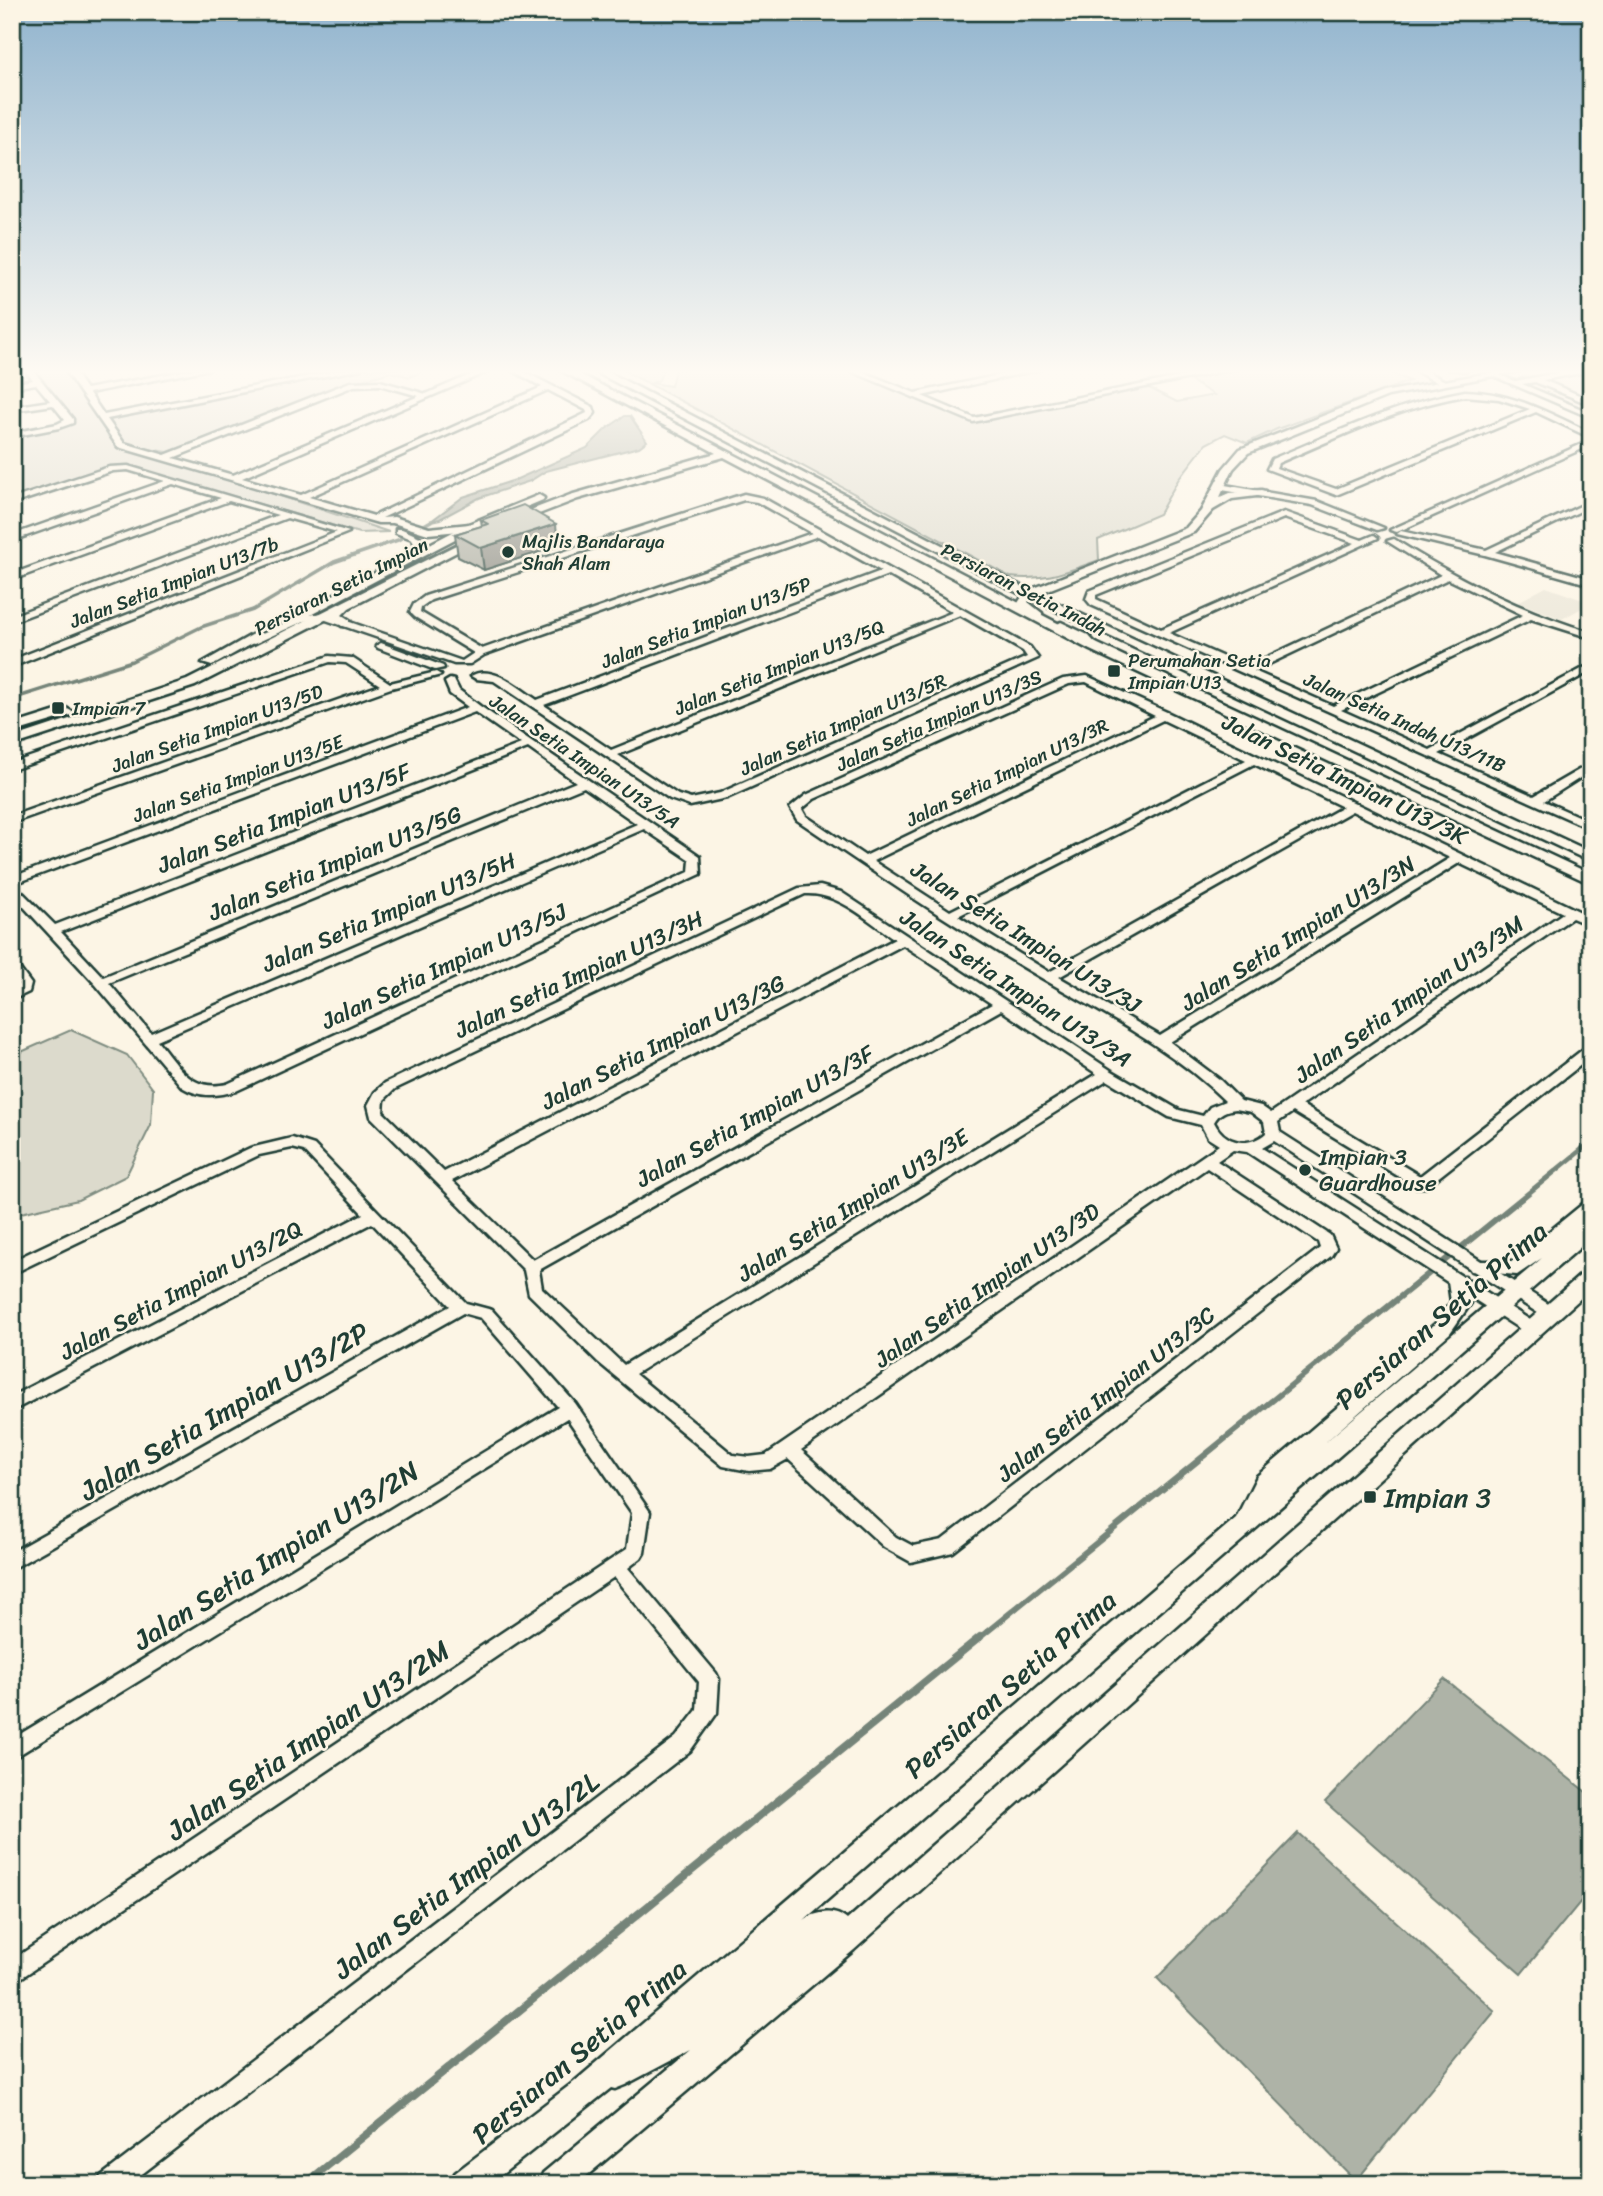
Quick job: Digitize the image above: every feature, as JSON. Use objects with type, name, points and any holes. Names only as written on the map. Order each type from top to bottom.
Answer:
[{"type":"street","points":[[12,502],[106,471]]},
{"type":"street","points":[[135,471],[207,489],[225,496],[226,499],[284,516]]},
{"type":"street","points":[[214,471],[378,520],[405,523],[428,531],[470,527]]},
{"type":"street","points":[[234,478],[249,471]]},
{"type":"street","points":[[303,497],[360,471]]},
{"type":"street","points":[[378,520],[477,471]]},
{"type":"street","name":"Persiaran Setia Impian","points":[[12,729],[168,679],[224,655],[509,508],[563,490],[643,471]]},
{"type":"street","name":"Persiaran Setia Impian","points":[[12,742],[191,683],[526,514],[654,471]]},
{"type":"street","name":"Persiaran Setia Indah","points":[[755,471],[1094,647],[1591,880]]},
{"type":"street","name":"Persiaran Setia Indah","points":[[789,471],[1060,610],[1591,858]]},
{"type":"street","points":[[1094,647],[1085,637],[1028,609],[1023,603],[1028,594],[1190,530],[1199,523],[1227,471]]},
{"type":"street","points":[[1230,471],[1233,480],[1391,541],[1447,576],[1528,616],[1591,635]]},
{"type":"street","points":[[1276,471],[1332,492],[1383,471]]},
{"type":"street","points":[[1397,532],[1527,471]]},
{"type":"street","points":[[12,538],[171,482]]},
{"type":"street","points":[[1219,487],[1314,503],[1380,528],[1588,579]]},
{"type":"street","points":[[1208,508],[1229,496],[1266,494]]},
{"type":"street","points":[[481,653],[418,615],[415,612],[417,606],[428,598],[736,497],[760,500],[960,612]]},
{"type":"street","points":[[12,577],[226,499]]},
{"type":"street","points":[[1487,553],[1591,503]]},
{"type":"street","name":"Jalan Setia Indah U13/11B","points":[[1362,543],[1284,515],[1093,593],[1091,599],[1094,603],[1161,634],[1335,709],[1591,826]]},
{"type":"street","points":[[12,620],[284,516]]},
{"type":"street","name":"Jalan Setia Impian U13/7b","points":[[12,664],[341,536],[345,532],[298,516],[284,516]]},
{"type":"street","points":[[378,520],[383,526],[416,537],[419,544],[412,556]]},
{"type":"street","points":[[1161,634],[1362,543],[1380,528]]},
{"type":"street","points":[[1391,541],[1398,539],[1397,532]]},
{"type":"street","name":"Jalan Setia Impian U13/5D","points":[[12,820],[388,686],[437,672],[481,653],[819,533]]},
{"type":"street","name":"Jalan Setia Impian U13/5P","points":[[537,704],[887,572]]},
{"type":"street","points":[[1246,671],[1447,576]]},
{"type":"street","points":[[1001,580],[1033,584],[1064,581]]},
{"type":"street","points":[[1060,610],[1058,594],[1064,581]]},
{"type":"street","points":[[345,605],[335,615],[345,623]]},
{"type":"street","name":"Jalan Setia Impian U13/5R","points":[[611,754],[674,797],[690,803],[723,796],[1033,658],[1031,652],[960,612]]},
{"type":"street","name":"Jalan Setia Impian U13/5Q","points":[[611,754],[960,612]]},
{"type":"street","points":[[224,655],[302,618],[324,616],[462,662],[479,669],[476,676]]},
{"type":"street","points":[[1335,709],[1528,616]]},
{"type":"street","name":"Jalan Setia Impian U13/5A","points":[[298,629],[333,627],[437,672],[450,682],[454,692],[476,708],[696,859],[697,869]]},
{"type":"street","points":[[371,642],[381,636]]},
{"type":"street","points":[[12,767],[328,659],[348,660],[388,686]]},
{"type":"street","points":[[1432,753],[1591,667]]},
{"type":"street","points":[[450,682],[476,676],[497,678],[611,754]]},
{"type":"street","name":"Jalan Setia Impian U13/3S","points":[[796,808],[810,797],[1067,681],[1087,680],[1101,684]]},
{"type":"street","name":"Jalan Setia Impian U13/3K","points":[[1101,684],[1591,922]]},
{"type":"street","points":[[26,725],[19,731],[30,731],[96,709],[130,704]]},
{"type":"street","name":"Jalan Setia Impian U13/5E","points":[[12,884],[476,708]]},
{"type":"street","name":"Jalan Setia Impian U13/3R","points":[[864,861],[1165,715]]},
{"type":"street","name":"Jalan Setia Impian U13/5F","points":[[54,930],[529,744]]},
{"type":"street","points":[[948,917],[1255,759]]},
{"type":"street","points":[[1535,801],[1591,766]]},
{"type":"street","name":"Jalan Setia Impian U13/5G","points":[[101,982],[586,782]]},
{"type":"street","points":[[1049,977],[1352,806]]},
{"type":"street","name":"Jalan Setia Impian U13/3J","points":[[796,808],[801,818],[948,917],[1158,1043],[1216,1083],[1236,1104]]},
{"type":"street","name":"Jalan Setia Impian U13/5H","points":[[148,1039],[646,824]]},
{"type":"street","name":"Jalan Setia Impian U13/3N","points":[[1158,1043],[1459,858]]},
{"type":"street","name":"Jalan Setia Impian U13/5J","points":[[148,1039],[187,1084],[204,1092],[231,1088],[526,950],[691,878],[697,869]]},
{"type":"street","points":[[12,884],[101,982],[148,1039]]},
{"type":"street","name":"Jalan Setia Impian U13/3A","points":[[803,891],[820,890],[837,895],[1107,1074],[1174,1114],[1207,1122]]},
{"type":"street","name":"Jalan Setia Impian U13/3H","points":[[442,1180],[376,1114],[376,1099],[390,1086],[803,891]]},
{"type":"street","name":"Jalan Setia Impian U13/3M","points":[[1272,1127],[1292,1105],[1571,912]]},
{"type":"street","name":"Jalan Setia Impian U13/3G","points":[[442,1180],[903,940]]},
{"type":"street","points":[[12,968],[26,984],[24,989],[12,996]]},
{"type":"street","name":"Jalan Setia Impian U13/3F","points":[[531,1268],[1000,1004]]},
{"type":"street","points":[[1292,1105],[1421,1184],[1591,1050]]},
{"type":"street","name":"Jalan Setia Impian U13/3E","points":[[624,1374],[1107,1074]]},
{"type":"street","points":[[1541,1321],[1508,1300],[1458,1281],[1251,1148],[1230,1145],[1213,1135],[1207,1122],[1211,1112],[1221,1106],[1236,1104],[1256,1109],[1272,1127],[1410,1223],[1478,1266],[1508,1300],[1541,1321]]},
{"type":"street","points":[[1251,1148],[1265,1143],[1272,1127]]},
{"type":"street","points":[[12,1268],[238,1158],[273,1146],[292,1143],[309,1148],[461,1307],[486,1314],[569,1408]]},
{"type":"street","name":"Jalan Setia Impian U13/3D","points":[[624,1374],[729,1461],[749,1464],[770,1462],[1230,1145]]},
{"type":"street","name":"Jalan Setia Impian U13/3C","points":[[789,1449],[890,1542],[911,1554],[947,1547],[1326,1252],[1328,1248],[1325,1239],[1206,1161]]},
{"type":"street","points":[[442,1180],[531,1268],[535,1290],[624,1374]]},
{"type":"street","points":[[1478,1266],[1517,1268],[1591,1208]]},
{"type":"street","name":"Jalan Setia Impian U13/2Q","points":[[12,1404],[372,1216]]},
{"type":"street","name":"Persiaran Setia Prima","points":[[466,2184],[584,2092],[1591,1227]]},
{"type":"street","points":[[554,2184],[844,1940],[1591,1277]]},
{"type":"street","points":[[1242,1526],[1265,1482],[1443,1328],[1461,1303],[1458,1281]]},
{"type":"street","name":"Jalan Setia Impian U13/2P","points":[[12,1561],[461,1307]]},
{"type":"street","name":"Jalan Setia Impian U13/2M","points":[[12,1973],[635,1553],[641,1512],[569,1408]]},
{"type":"street","name":"Jalan Setia Impian U13/2N","points":[[12,1750],[569,1408]]},
{"type":"street","name":"Jalan Setia Impian U13/2L","points":[[109,2184],[683,1744],[708,1713],[709,1679],[616,1567]]},
{"type":"street","points":[[584,2092],[685,2038],[817,1927],[835,1926],[844,1940]]},
{"type":"shaded area","points":[[12,471],[105,471],[12,500]]},
{"type":"shaded area","points":[[148,471],[205,471],[389,532],[359,533]]},
{"type":"shaded area","points":[[534,471],[545,471],[530,481],[479,498],[431,521],[463,497]]},
{"type":"shaded area","points":[[813,471],[1185,471],[1159,514],[1098,540],[1099,560],[1055,574],[1034,578],[1010,577]]},
{"type":"shaded area","points":[[1546,587],[1591,603],[1562,619],[1518,602]]},
{"type":"shaded area","points":[[71,1030],[127,1055],[153,1089],[151,1125],[126,1176],[78,1200],[12,1215],[12,1056]]},
{"type":"shaded area","points":[[1444,1679],[1591,1796],[1591,1889],[1521,1974],[1325,1802]]},
{"type":"shaded area","points":[[1298,1833],[1495,2011],[1356,2181],[1157,1978]]},
{"type":"building","points":[[523,505],[556,524],[481,548],[455,534],[488,524],[481,520]]},
{"type":"waterway","points":[[12,699],[132,661],[201,627],[253,610],[334,562],[398,540],[431,521]]},
{"type":"waterway","points":[[1520,1200],[1591,1142]]},
{"type":"waterway","points":[[978,1639],[1522,1198]]},
{"type":"waterway","points":[[305,2184],[980,1637]]},
{"type":"place","name":"Majlis Bandaraya Shah Alam","points":[[508,552]]},
{"type":"place","name":"Perumahan Setia Impian U13","points":[[1114,671]]},
{"type":"place","name":"Impian 7","points":[[58,708]]},
{"type":"place","name":"Impian 3 Guardhouse","points":[[1305,1170]]},
{"type":"place","name":"Impian 3","points":[[1370,1497]]}]
